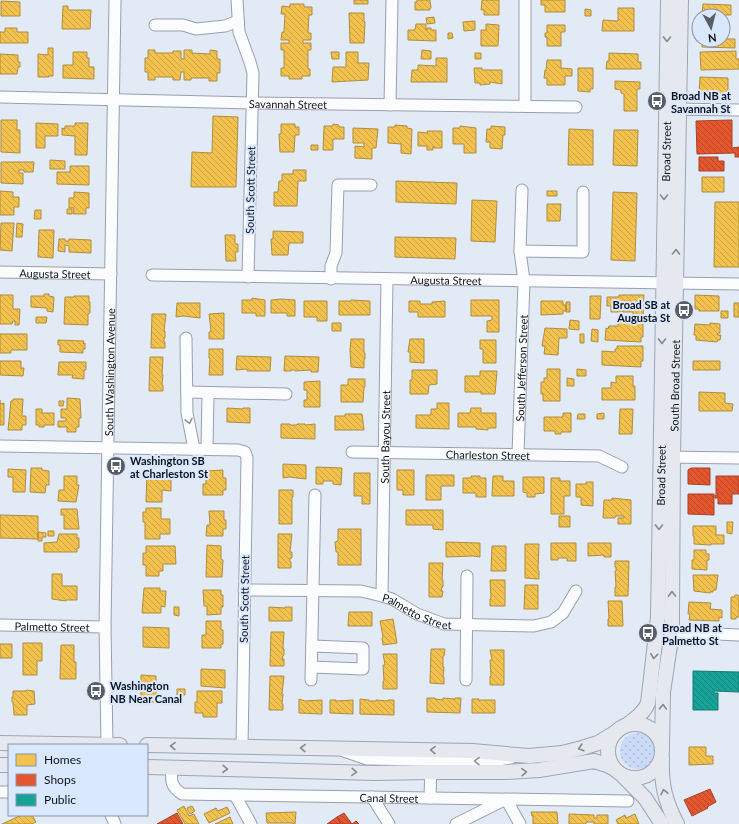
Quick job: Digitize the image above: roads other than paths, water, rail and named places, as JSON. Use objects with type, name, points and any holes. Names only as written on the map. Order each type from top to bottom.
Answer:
[{"type":"main road","name":"Broad Street","points":[[621,728],[644,712],[648,703],[658,617],[667,457],[673,109],[668,0]]},
{"type":"main road","points":[[673,109],[681,0]]},
{"type":"main road","points":[[667,457],[672,632],[664,692],[661,775],[668,805],[677,824]]},
{"type":"main road","points":[[148,745],[472,751],[529,756],[562,753],[582,748],[598,743],[621,728],[639,724],[650,728],[658,736],[662,752],[656,768],[647,775],[636,778],[594,761],[524,772],[431,766],[375,773],[148,767]]},
{"type":"main road","points":[[621,728],[609,743],[608,749],[610,762],[618,772],[645,798],[662,824]]},
{"type":"main road","points":[[1,743],[54,744]]},
{"type":"street","name":"South Washington Avenue","points":[[107,744],[105,627],[115,0]]},
{"type":"street","name":"South Scott Street","points":[[237,0],[238,32],[253,73],[248,278]]},
{"type":"street","points":[[390,105],[392,0]]},
{"type":"street","points":[[525,106],[526,0]]},
{"type":"street","points":[[155,25],[183,25],[196,29],[225,26],[238,22]]},
{"type":"street","name":"Savannah Street","points":[[0,97],[252,103],[576,107]]},
{"type":"street","points":[[673,109],[739,110]]},
{"type":"street","points":[[331,279],[331,266],[336,254],[338,185],[371,185]]},
{"type":"street","name":"South Jefferson Street","points":[[518,454],[524,281],[520,251],[522,190]]},
{"type":"street","points":[[520,251],[583,252],[583,192]]},
{"type":"street","name":"Augusta Street","points":[[0,272],[111,274]]},
{"type":"street","name":"Augusta Street","points":[[152,275],[248,278],[739,284]]},
{"type":"street","name":"South Bayou Street","points":[[382,596],[387,279]]},
{"type":"street","points":[[186,338],[187,413],[194,449]]},
{"type":"street","points":[[187,392],[286,394]]},
{"type":"street","points":[[0,446],[207,449],[208,393]]},
{"type":"street","name":"South Scott Street","points":[[207,449],[238,450],[245,452],[246,458],[242,747]]},
{"type":"street","name":"Charleston Street","points":[[352,452],[599,456],[622,467]]},
{"type":"street","points":[[667,457],[739,458]]},
{"type":"street","points":[[312,680],[315,495]]},
{"type":"street","points":[[466,680],[467,576]]},
{"type":"street","name":"Palmetto Street","points":[[244,590],[361,591],[392,599],[418,614],[444,624],[534,626],[551,622],[563,613],[576,591]]},
{"type":"street","name":"Palmetto Street","points":[[0,625],[105,627]]},
{"type":"street","points":[[672,632],[739,635]]},
{"type":"street","points":[[312,646],[363,648],[363,669],[312,667]]},
{"type":"street","points":[[334,748],[367,759],[431,766],[529,756]]},
{"type":"street","points":[[430,798],[431,766]]},
{"type":"street","name":"Canal Street","points":[[172,767],[171,781],[175,790],[182,794],[628,801]]},
{"type":"street","points":[[235,795],[251,824]]},
{"type":"street","points":[[372,797],[389,824]]},
{"type":"street","points":[[456,824],[506,799],[520,824]]},
{"type":"place","name":"Broad NB at Savannah St","points":[[657,101]]},
{"type":"place","name":"Broad SB at Augusta St","points":[[684,310]]},
{"type":"place","name":"Washington SB at Charleston St","points":[[116,466]]},
{"type":"place","name":"Broad NB at Palmetto St","points":[[648,633]]},
{"type":"place","name":"Washington NB Near Canal","points":[[96,691]]}]
